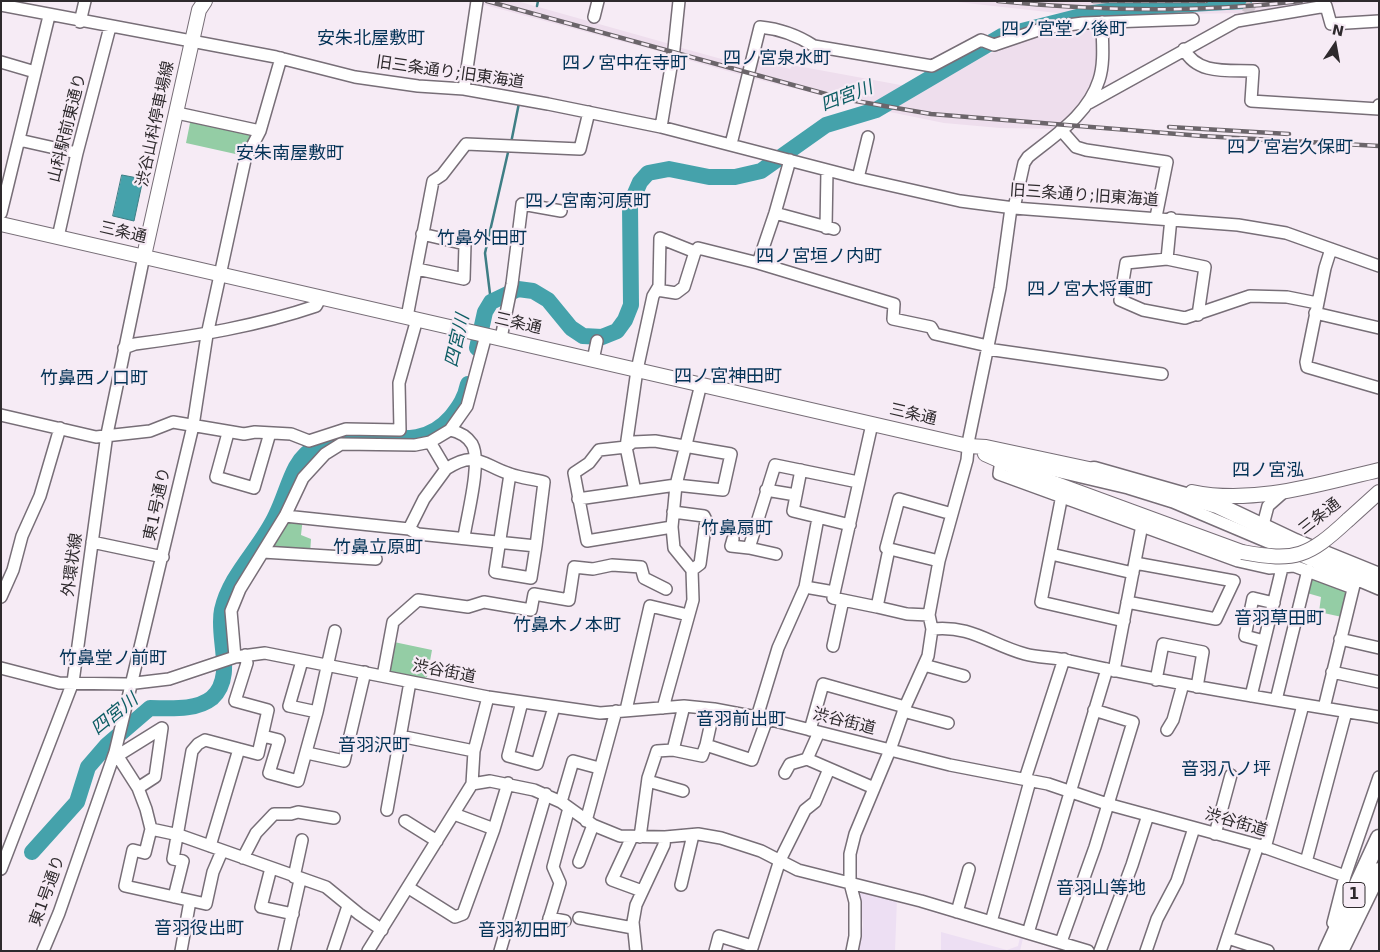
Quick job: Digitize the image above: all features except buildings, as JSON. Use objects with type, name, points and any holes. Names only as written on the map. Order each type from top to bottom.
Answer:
[{"type":"highway","points":[[1094,470],[1217,505],[1263,525],[1295,542],[1379,576]]},
{"type":"highway","name":"1","points":[[1326,951],[1379,838]]},
{"type":"highway","name":"1","points":[[1340,951],[1378,876]]},
{"type":"main road","name":"渋谷山科停車場線","points":[[144,256],[200,4]]},
{"type":"main road","name":"三条通","points":[[1,224],[968,446],[1032,475],[1242,552],[1288,558],[1314,548],[1379,492]]},
{"type":"main road","name":"三条通","points":[[968,446],[986,447],[1094,470]]},
{"type":"main road","name":"三条通","points":[[1158,487],[1221,496],[1285,491],[1379,470]]},
{"type":"street","points":[[80,22],[85,1]]},
{"type":"street","points":[[464,89],[477,1]]},
{"type":"street","points":[[594,18],[598,1]]},
{"type":"street","points":[[661,127],[674,49],[679,1]]},
{"type":"street","name":"旧三条通り;旧東海道","points":[[1,5],[110,28],[281,58],[382,81],[464,89],[589,112],[661,127],[858,178],[960,201],[1013,208],[1171,218],[1238,225],[1278,232],[1379,266]]},
{"type":"street","points":[[852,951],[855,936],[855,902],[850,883],[850,854],[855,834],[931,643],[932,629],[929,615],[939,560],[967,460],[968,446],[1001,284],[1013,208],[1024,163],[1028,157],[1090,103],[1246,16],[1326,6],[1331,24],[1379,21]]},
{"type":"street","points":[[1,213],[49,16]]},
{"type":"street","points":[[731,144],[760,27],[778,28],[814,46],[932,66],[981,40],[994,45],[1044,28],[1102,22],[1193,19]]},
{"type":"street","points":[[1090,103],[1101,72],[1102,22]]},
{"type":"street","name":"山科駅前東通り","points":[[58,236],[77,153],[110,28]]},
{"type":"street","points":[[1184,49],[1189,59],[1200,66],[1253,71],[1251,101],[1378,109],[1379,105]]},
{"type":"street","name":"東1号通り","points":[[43,951],[116,754],[130,683],[163,557],[193,426],[219,273],[245,160],[260,131],[281,58]]},
{"type":"street","points":[[1,62],[35,72]]},
{"type":"street","points":[[1,415],[96,437],[106,434],[150,431],[173,422],[228,432],[290,434],[309,441],[346,429],[400,430],[399,383],[412,318],[422,234],[433,181],[442,175],[466,144],[580,149],[589,112]]},
{"type":"street","points":[[177,113],[260,131]]},
{"type":"street","points":[[1061,130],[1076,146],[1086,150],[1167,162],[1156,218]]},
{"type":"street","points":[[858,178],[868,137]]},
{"type":"street","points":[[19,140],[77,153]]},
{"type":"street","points":[[758,263],[775,213],[784,158]]},
{"type":"street","points":[[775,213],[830,228],[827,170]]},
{"type":"street","points":[[501,338],[510,297],[522,204],[561,211]]},
{"type":"street","points":[[1167,259],[1171,218]]},
{"type":"street","points":[[417,269],[464,279],[465,244],[422,234]]},
{"type":"street","points":[[635,491],[626,447],[637,370],[653,296],[660,286],[660,238],[695,252]]},
{"type":"street","points":[[657,290],[676,292],[684,288],[695,252],[698,248],[758,263],[894,304],[893,319],[931,327],[935,334],[988,348],[1162,374]]},
{"type":"street","points":[[1331,249],[1316,308],[1306,362],[1308,367],[1379,388]]},
{"type":"street","name":"外環状線","points":[[1,870],[73,682],[106,434],[144,256]]},
{"type":"street","points":[[1198,314],[1205,267],[1167,259],[1126,263],[1120,300],[1143,310],[1184,318],[1198,314],[1250,296],[1287,296],[1316,308],[1379,328]]},
{"type":"street","points":[[124,348],[135,344],[207,335],[279,318],[316,306],[321,297]]},
{"type":"street","points":[[174,897],[183,861],[173,859],[179,835],[192,751],[205,740],[258,754],[263,736],[268,710],[235,701],[247,663],[240,656],[231,611],[240,589],[285,516],[303,478],[325,454],[341,444],[415,445],[430,442],[450,430],[467,406],[482,334]]},
{"type":"street","points":[[593,360],[597,342]]},
{"type":"street","points":[[663,708],[688,614],[694,600],[692,570],[674,548],[672,527],[676,485],[700,384]]},
{"type":"street","points":[[872,424],[833,598],[907,614],[929,615]]},
{"type":"street","points":[[1,597],[4,584],[13,570],[22,536],[40,496],[60,428]]},
{"type":"street","points":[[450,430],[462,433],[472,444],[476,458],[464,537]]},
{"type":"street","points":[[228,432],[216,477],[254,488],[270,433]]},
{"type":"street","points":[[578,499],[676,485],[723,490],[731,454],[686,448],[655,441],[633,442],[626,447],[598,450],[589,463],[574,473],[578,499],[587,541],[672,527]]},
{"type":"street","points":[[430,442],[446,469]]},
{"type":"street","points":[[409,528],[424,499],[446,469],[459,460],[476,458],[510,474],[544,482],[531,578],[495,572],[510,474]]},
{"type":"street","points":[[1354,584],[1272,543],[1173,502],[1128,488],[997,458],[999,474],[1062,495],[1238,561],[1269,568],[1294,566],[1354,584],[1379,589]]},
{"type":"street","points":[[749,548],[775,464],[858,482]]},
{"type":"street","points":[[801,470],[793,511],[850,524]]},
{"type":"street","points":[[766,490],[796,495]]},
{"type":"street","points":[[1272,543],[1263,525],[1268,506],[1285,491]]},
{"type":"street","points":[[1062,495],[1042,602],[1124,621]]},
{"type":"street","points":[[877,607],[889,549],[886,548],[899,499],[952,514]]},
{"type":"street","points":[[674,512],[704,516],[706,520],[700,564],[692,570]]},
{"type":"street","points":[[285,516],[409,528],[418,534],[464,537],[536,546]]},
{"type":"street","points":[[706,744],[752,760],[778,648],[805,587],[818,518]]},
{"type":"street","points":[[1028,934],[1069,790],[1094,710],[1110,670],[1124,621],[1142,525]]},
{"type":"street","points":[[733,539],[731,546],[776,554]]},
{"type":"street","points":[[92,542],[163,557]]},
{"type":"street","points":[[889,549],[939,560]]},
{"type":"street","points":[[263,552],[376,559]]},
{"type":"street","points":[[1051,554],[1134,568],[1234,581],[1216,619],[1127,602]]},
{"type":"street","points":[[383,676],[393,622],[418,600],[468,607],[484,602],[532,610],[534,594],[569,600],[574,568],[593,569],[612,565],[641,568],[644,578],[666,589]]},
{"type":"street","points":[[1251,696],[1282,568]]},
{"type":"street","points":[[1276,700],[1308,570]]},
{"type":"street","points":[[1324,708],[1354,584]]},
{"type":"street","points":[[805,587],[834,592]]},
{"type":"street","points":[[1264,641],[1245,636],[1254,598],[1274,603]]},
{"type":"street","points":[[833,646],[843,600]]},
{"type":"street","points":[[579,862],[590,823],[599,768],[621,710],[650,606],[688,614]]},
{"type":"street","points":[[932,629],[949,627],[964,629],[1025,654],[1064,659],[1156,680],[1379,717]]},
{"type":"street","points":[[263,736],[279,740],[270,773],[298,781],[307,753],[335,631]]},
{"type":"street","points":[[1340,639],[1379,648]]},
{"type":"street","points":[[1156,680],[1163,644],[1203,652],[1197,687]]},
{"type":"street","name":"渋谷街道","points":[[73,682],[130,683],[169,679],[240,656],[265,653],[488,697],[600,714],[621,710],[684,706],[714,709],[762,718],[890,750],[1069,790],[1107,804],[1261,846],[1345,876]]},
{"type":"street","points":[[991,922],[1027,780],[1064,659]]},
{"type":"street","points":[[302,661],[289,706],[317,712]]},
{"type":"street","points":[[924,664],[964,676]]},
{"type":"street","points":[[1,668],[59,683],[73,682]]},
{"type":"street","points":[[307,753],[344,761],[365,672]]},
{"type":"street","points":[[1332,672],[1379,682]]},
{"type":"street","points":[[387,810],[410,682]]},
{"type":"street","points":[[807,759],[823,684],[948,723]]},
{"type":"street","points":[[1167,730],[1173,720],[1183,684]]},
{"type":"street","points":[[368,951],[472,784],[474,752],[488,697]]},
{"type":"street","points":[[522,702],[508,756],[537,764],[554,707]]},
{"type":"street","points":[[1223,951],[1261,846],[1303,705]]},
{"type":"street","points":[[672,750],[684,706]]},
{"type":"street","points":[[642,890],[612,880],[636,837],[657,750],[672,750],[702,756],[714,709]]},
{"type":"street","points":[[1061,942],[1133,722],[1094,710]]},
{"type":"street","points":[[1306,862],[1346,712]]},
{"type":"street","points":[[138,788],[155,777],[162,728],[116,754],[138,788],[151,829],[145,853],[133,850],[125,886],[206,904],[213,872],[222,851]]},
{"type":"street","points":[[400,736],[474,752]]},
{"type":"street","points":[[210,846],[239,750]]},
{"type":"street","points":[[785,773],[790,764],[807,759],[874,788]]},
{"type":"street","points":[[565,921],[547,923],[560,883],[553,866],[573,761],[599,768]]},
{"type":"street","points":[[715,951],[719,936],[751,948],[780,860],[805,810],[815,802],[829,769]]},
{"type":"street","points":[[1216,834],[1231,775]]},
{"type":"street","points":[[1326,951],[1345,876],[1379,777]]},
{"type":"street","points":[[472,784],[490,781],[508,783],[546,794],[590,823],[620,836],[665,837],[693,834],[721,838],[761,851],[798,870],[957,912],[1088,951]]},
{"type":"street","points":[[648,781],[683,791]]},
{"type":"street","points":[[409,888],[455,917],[463,914],[494,829],[508,783]]},
{"type":"street","points":[[500,951],[546,794]]},
{"type":"street","points":[[243,858],[256,833],[274,814],[298,812],[334,818]]},
{"type":"street","points":[[454,814],[494,829]]},
{"type":"street","points":[[1100,951],[1132,865],[1148,815]]},
{"type":"street","points":[[405,821],[437,841]]},
{"type":"street","points":[[1146,951],[1157,919],[1177,881],[1194,828]]},
{"type":"street","points":[[151,829],[179,835],[326,888],[382,930]]},
{"type":"street","points":[[681,885],[693,834]]},
{"type":"street","points":[[636,951],[634,928],[636,905],[664,845],[665,837]]},
{"type":"street","points":[[284,951],[293,914],[302,840]]},
{"type":"street","points":[[271,868],[261,907],[293,914]]},
{"type":"street","points":[[957,912],[969,869]]},
{"type":"street","points":[[181,951],[190,901]]},
{"type":"street","points":[[333,951],[348,906]]},
{"type":"street","points":[[579,918],[634,928]]},
{"type":"street","points":[[1228,938],[1268,951]]},
{"type":"shaded area","points":[[482,1],[517,1],[670,44],[669,54],[481,4]]},
{"type":"shaded area","points":[[948,1],[1352,1],[1238,16],[1238,13],[1142,15],[1057,13]]},
{"type":"shaded area","points":[[1069,29],[1095,29],[1099,33],[1100,60],[1087,99],[1058,129],[1000,128],[944,123],[885,111],[986,49],[989,54],[1021,40]]},
{"type":"shaded area","points":[[678,47],[747,66],[745,76],[677,57]]},
{"type":"shaded area","points":[[756,60],[790,69],[792,65],[906,86],[906,89],[894,90],[894,96],[873,108],[752,78]]},
{"type":"shaded area","points":[[859,891],[897,899],[895,951],[858,951],[863,925]]},
{"type":"shaded area","points":[[941,932],[1007,950],[1018,946],[1021,933],[1024,934],[1020,951],[941,951]]},
{"type":"green space","points":[[194,120],[253,135],[240,155],[186,143],[190,123]]},
{"type":"green space","points":[[285,516],[303,517],[301,535],[311,539],[310,554],[263,552]]},
{"type":"green space","points":[[1310,576],[1346,588],[1349,594],[1342,617],[1319,612],[1321,597],[1307,593]]},
{"type":"green space","points":[[394,642],[432,650],[427,677],[420,680],[392,674],[389,668]]},
{"type":"water","points":[[122,175],[143,179],[134,221],[113,216]]},
{"type":"waterway","points":[[537,6],[538,1]]},
{"type":"waterway","name":"四宮川","points":[[477,348],[485,312],[491,302],[518,289],[533,291],[548,300],[571,328],[583,336],[602,337],[617,331],[625,320],[631,305],[630,205],[640,182],[648,173],[669,169],[709,177],[735,177],[761,171],[826,125],[876,110],[1002,36],[1093,13],[1137,7],[1244,1]]},
{"type":"waterway","points":[[511,143],[519,103]]},
{"type":"waterway","points":[[491,302],[485,253],[509,148]]},
{"type":"waterway","name":"四宮川","points":[[32,852],[77,802],[88,767],[107,745],[150,708],[182,708],[198,705],[212,698],[219,689],[223,679],[224,668],[221,621],[226,597],[239,573],[270,527],[293,473],[303,457],[317,446],[334,438],[351,436],[403,438],[420,436],[436,430],[457,409],[464,398],[468,384]]},
{"type":"tunnel","points":[[1247,13],[1253,1]]},
{"type":"railway","points":[[487,1],[844,99],[931,114],[1202,136],[1379,146]]},
{"type":"railway","points":[[998,1],[1111,9],[1187,9],[1301,1]]},
{"type":"railway","points":[[1093,1],[1206,1]]},
{"type":"railway","points":[[1169,127],[1289,134]]},
{"type":"district","name":"四ノ宮堂ノ後町","points":[[1064,30]]},
{"type":"district","name":"安朱北屋敷町","points":[[371,39]]},
{"type":"district","name":"四ノ宮泉水町","points":[[777,59]]},
{"type":"district","name":"四ノ宮中在寺町","points":[[625,64]]},
{"type":"district","name":"四ノ宮岩久保町","points":[[1290,148]]},
{"type":"district","name":"安朱南屋敷町","points":[[290,154]]},
{"type":"district","name":"四ノ宮南河原町","points":[[588,202]]},
{"type":"district","name":"竹鼻外田町","points":[[482,239]]},
{"type":"district","name":"四ノ宮垣ノ内町","points":[[819,257]]},
{"type":"district","name":"四ノ宮大将軍町","points":[[1090,290]]},
{"type":"district","name":"四ノ宮神田町","points":[[728,377]]},
{"type":"district","name":"竹鼻西ノ口町","points":[[94,379]]},
{"type":"district","name":"四ノ宮泓","points":[[1268,471]]},
{"type":"district","name":"竹鼻扇町","points":[[737,529]]},
{"type":"district","name":"竹鼻立原町","points":[[378,548]]},
{"type":"district","name":"音羽草田町","points":[[1279,619]]},
{"type":"district","name":"竹鼻木ノ本町","points":[[567,626]]},
{"type":"district","name":"竹鼻堂ノ前町","points":[[113,659]]},
{"type":"district","name":"音羽前出町","points":[[741,720]]},
{"type":"district","name":"音羽沢町","points":[[374,746]]},
{"type":"district","name":"音羽八ノ坪","points":[[1226,770]]},
{"type":"district","name":"音羽山等地","points":[[1101,889]]},
{"type":"district","name":"音羽役出町","points":[[199,929]]},
{"type":"district","name":"音羽初田町","points":[[523,931]]}]
